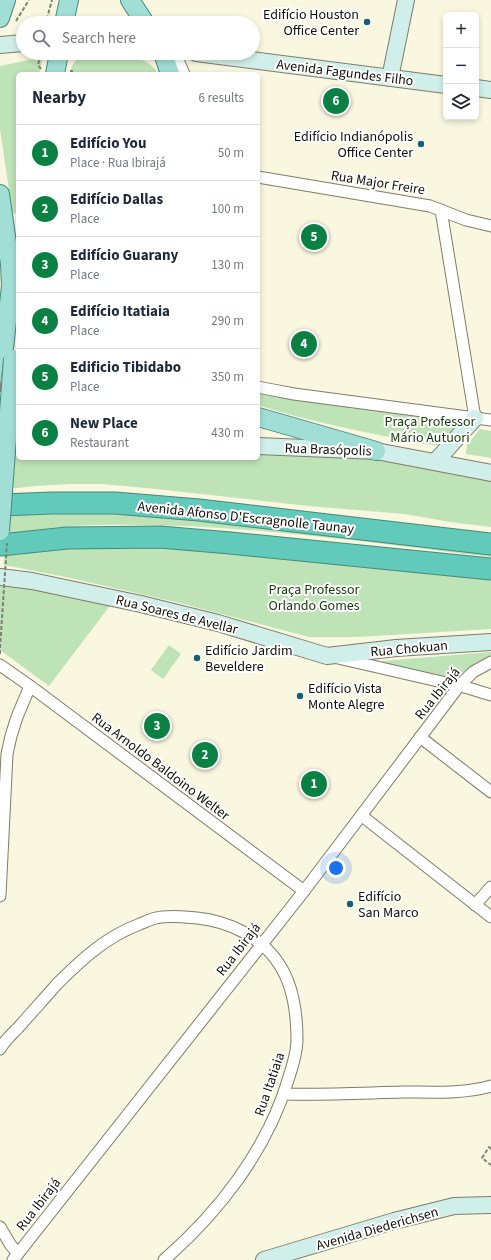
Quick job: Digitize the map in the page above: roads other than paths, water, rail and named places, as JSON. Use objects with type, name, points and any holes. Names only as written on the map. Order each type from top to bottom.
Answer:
[{"type":"highway","name":"Avenida Afonso D'Escragnolle Taunay","points":[[0,505],[115,503],[199,510],[491,544]]},
{"type":"highway","name":"Avenida Afonso D'Escragnolle Taunay","points":[[0,545],[45,540],[111,537],[160,537],[491,569]]},
{"type":"main road","points":[[0,18],[6,0]]},
{"type":"main road","points":[[66,16],[69,0]]},
{"type":"main road","points":[[130,0],[140,16]]},
{"type":"main road","points":[[59,60],[60,72]]},
{"type":"main road","points":[[165,60],[169,72]]},
{"type":"main road","points":[[0,194],[10,264],[11,286],[0,531]]},
{"type":"main road","points":[[0,251],[8,271],[11,286]]},
{"type":"main road","points":[[0,383],[16,330]]},
{"type":"main road","points":[[260,418],[376,450]]},
{"type":"street","points":[[390,78],[406,0]]},
{"type":"street","points":[[0,45],[16,44]]},
{"type":"street","points":[[178,60],[183,72]]},
{"type":"street","name":"Avenida Fagundes Filho","points":[[250,60],[443,85]]},
{"type":"street","points":[[479,88],[491,90]]},
{"type":"street","name":"Rua Major Freire","points":[[260,177],[416,203],[430,206],[466,220],[491,226]]},
{"type":"street","points":[[441,210],[475,418]]},
{"type":"street","points":[[260,387],[294,394],[491,420]]},
{"type":"street","points":[[435,462],[475,418]]},
{"type":"street","name":"Rua Brasópolis","points":[[260,446],[376,450],[491,474]]},
{"type":"street","name":"Rua Soares de Avellar","points":[[0,577],[32,581],[141,604],[218,623],[327,656],[459,686],[491,695]]},
{"type":"street","name":"Rua Chokuan","points":[[327,656],[396,648],[491,642]]},
{"type":"street","name":"Rua Ibirajá","points":[[16,1257],[304,891],[459,686],[473,672],[491,662]]},
{"type":"street","name":"Rua Arnoldo Baldoino Welter","points":[[0,665],[304,891]]},
{"type":"street","points":[[0,896],[8,754],[13,729],[30,686]]},
{"type":"street","points":[[420,737],[491,792]]},
{"type":"street","points":[[362,816],[475,906],[491,917]]},
{"type":"street","points":[[475,906],[491,887]]},
{"type":"street","name":"Rua Itatiaia","points":[[1,1043],[76,965],[105,941],[132,926],[156,918],[183,916],[210,919],[236,928],[262,944],[279,964],[288,984],[295,1010],[298,1042],[294,1062],[284,1094],[269,1130],[244,1171],[220,1202],[184,1243],[164,1260]]},
{"type":"street","points":[[284,1094],[338,1095],[436,1092],[473,1090],[491,1086]]},
{"type":"street","name":"Avenida Diederichsen","points":[[264,1260],[394,1221],[454,1206],[491,1205]]},
{"type":"street","points":[[0,1227],[16,1257]]},
{"type":"railway","points":[[0,401],[6,358]]},
{"type":"place","name":"Edifício Houston Office Center","points":[[367,22]]},
{"type":"place","name":"New Place","points":[[336,101]]},
{"type":"place","name":"Edifício Indianópolis Office Center","points":[[421,144]]},
{"type":"place","name":"Edificio Tibidabo","points":[[314,237]]},
{"type":"place","name":"Edifício Itatiaia","points":[[304,344]]},
{"type":"place","name":"Edifício Jardim Beveldere","points":[[197,658]]},
{"type":"place","name":"Edifício Vista Monte Alegre","points":[[300,696]]},
{"type":"place","name":"Edifício Guarany","points":[[157,726]]},
{"type":"place","name":"Edifício Dallas","points":[[205,755]]},
{"type":"place","name":"Edifício You","points":[[314,784]]},
{"type":"place","name":"Edifício San Marco","points":[[350,904]]},
{"type":"park label","name":"Praça Professor Mário Autuori","points":[[430,430]]},
{"type":"park label","name":"Praça Professor Orlando Gomes","points":[[314,598]]}]
